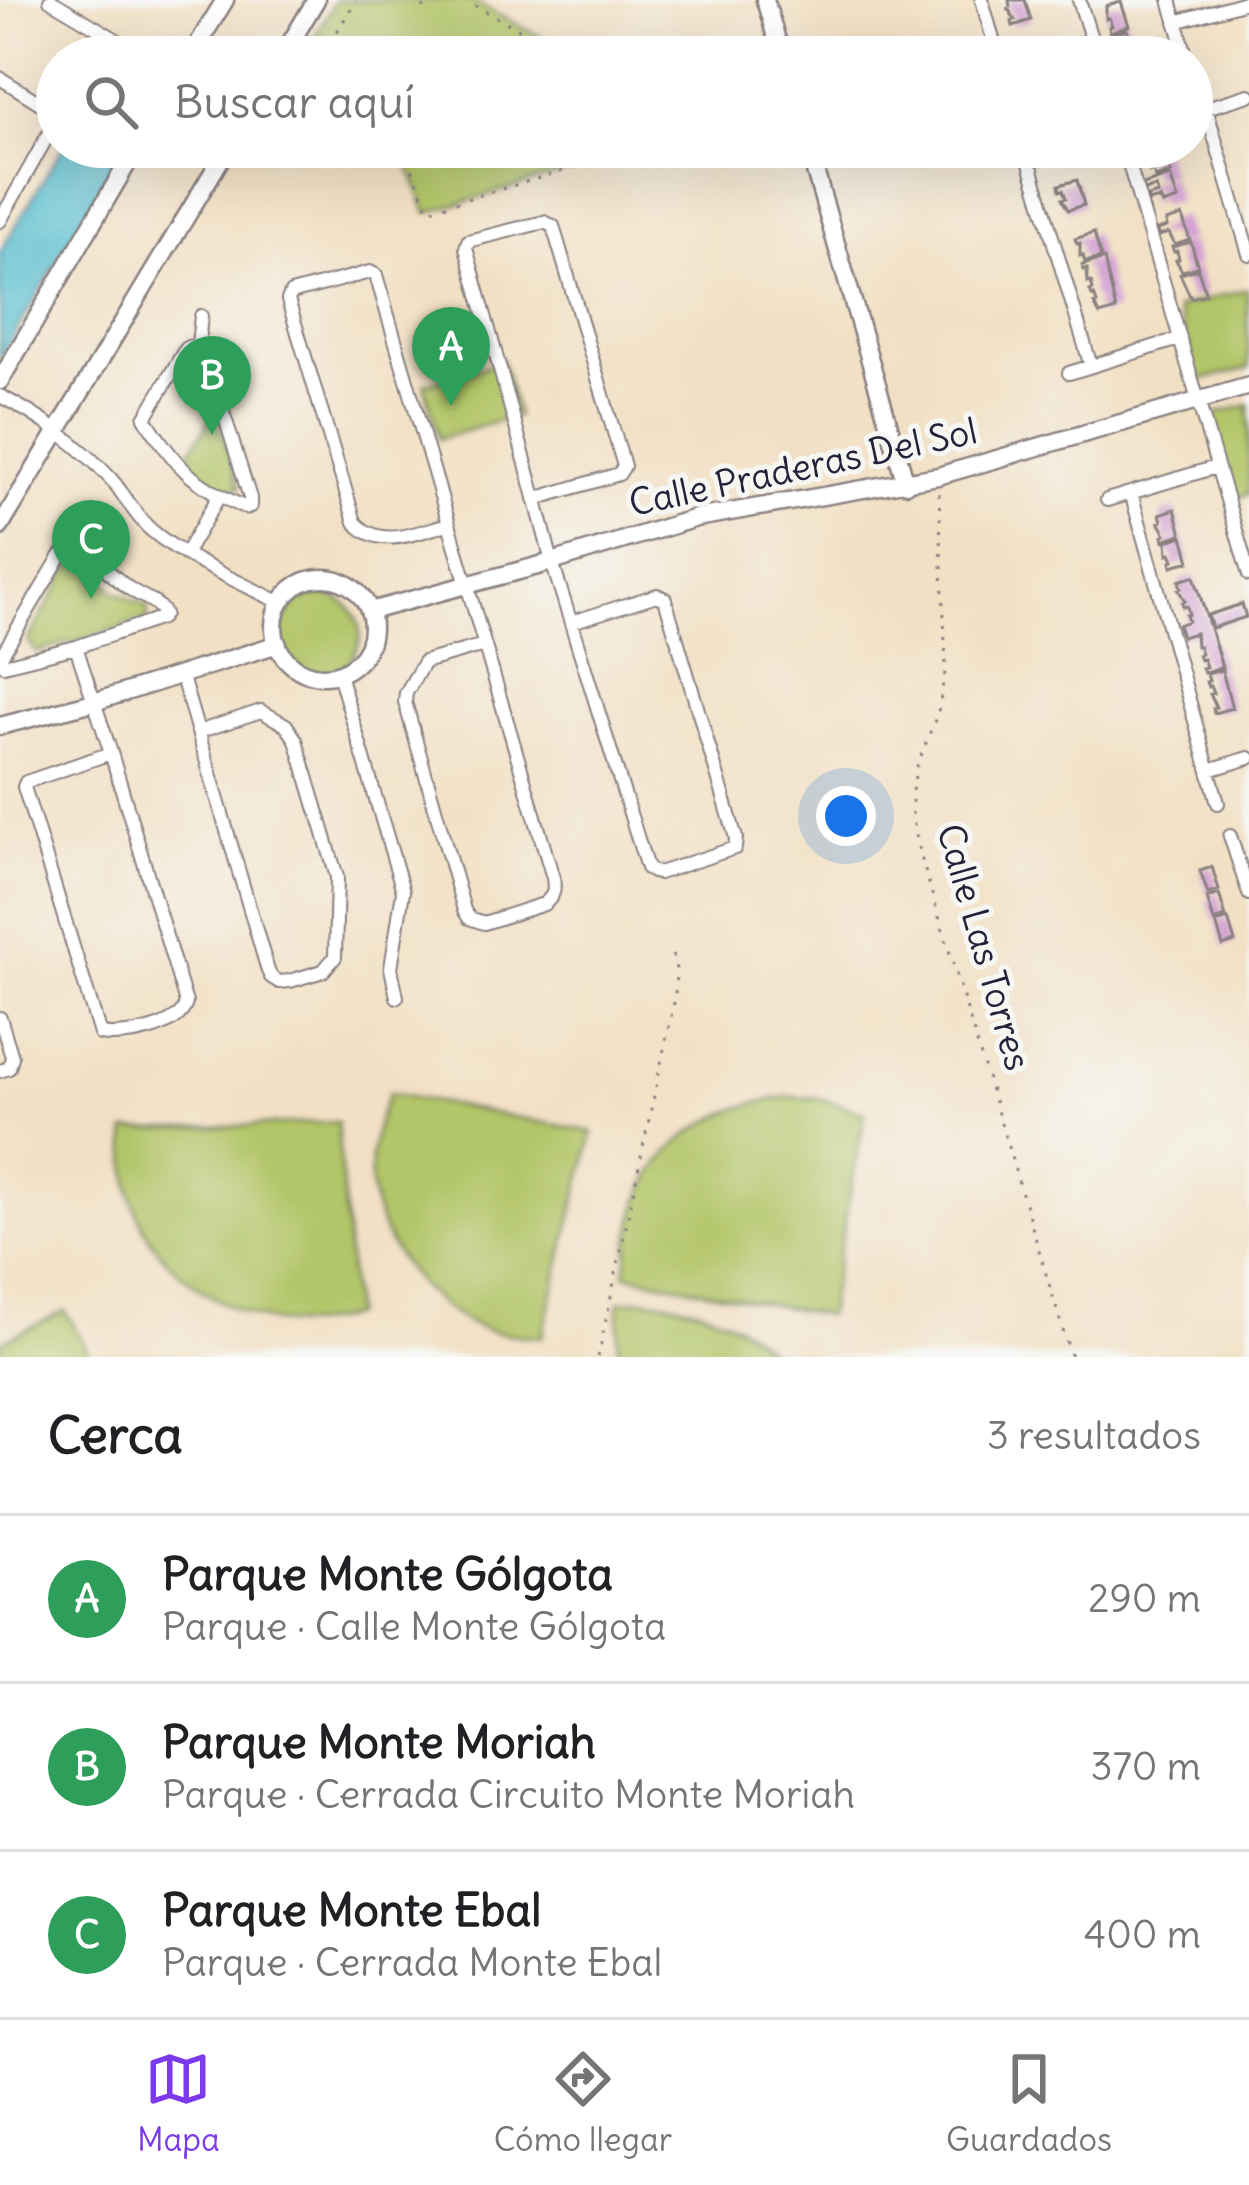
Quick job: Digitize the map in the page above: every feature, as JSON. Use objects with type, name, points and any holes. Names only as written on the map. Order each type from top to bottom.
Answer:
[{"type":"street","points":[[50,0],[110,36]]},
{"type":"street","points":[[203,36],[224,0]]},
{"type":"street","points":[[296,35],[316,0]]},
{"type":"street","points":[[765,0],[776,36]]},
{"type":"street","points":[[982,0],[992,36]]},
{"type":"street","points":[[1079,0],[1090,36]]},
{"type":"street","points":[[1170,0],[1180,36]]},
{"type":"street","points":[[1176,22],[1249,2]]},
{"type":"street","points":[[0,78],[36,101]]},
{"type":"street","points":[[1213,106],[1249,95]]},
{"type":"street","points":[[1213,132],[1249,254]]},
{"type":"street","points":[[0,221],[36,158]]},
{"type":"street","points":[[0,381],[125,168]]},
{"type":"street","points":[[0,527],[215,168]]},
{"type":"street","points":[[814,168],[906,484]]},
{"type":"street","points":[[1031,168],[1091,366]]},
{"type":"street","points":[[1130,168],[1249,575]]},
{"type":"street","points":[[0,184],[16,194]]},
{"type":"street","points":[[535,499],[619,474],[624,466],[553,226],[544,222],[466,244],[535,499],[553,562],[647,868],[659,873],[736,848],[665,599],[656,596],[572,622]]},
{"type":"street","points":[[448,524],[388,539],[367,533],[356,522],[288,300],[291,293],[370,272],[376,275],[467,585],[554,890],[544,904],[484,923],[469,918],[464,910],[405,702],[424,662],[484,645]]},
{"type":"street","points":[[198,345],[201,316]]},
{"type":"street","points":[[1069,373],[1179,339]]},
{"type":"street","points":[[198,345],[204,350],[250,498],[247,508],[189,478],[145,418],[183,352],[198,345]]},
{"type":"street","name":"Calle Praderas Del Sol","points":[[370,611],[696,518],[938,476],[1249,386]]},
{"type":"street","points":[[0,395],[30,412],[105,473],[151,530],[280,603]]},
{"type":"street","points":[[1107,500],[1216,467]]},
{"type":"street","points":[[1131,493],[1218,803]]},
{"type":"street","points":[[186,553],[219,496]]},
{"type":"street","points":[[71,545],[156,603],[164,614],[76,646],[4,665],[0,660],[71,545]]},
{"type":"street","points":[[320,578],[351,586],[370,611],[370,643],[351,668],[339,674],[303,672],[290,664],[278,644],[275,618],[280,603],[305,582],[320,578]]},
{"type":"street","points":[[0,726],[278,644]]},
{"type":"street","points":[[76,646],[111,753],[186,1003],[176,1018],[120,1037],[100,1034],[24,787],[26,782],[111,753]]},
{"type":"street","points":[[182,674],[198,732],[271,977],[290,981],[323,971],[335,957],[337,878],[296,740],[286,725],[261,711],[198,732]]},
{"type":"street","points":[[339,674],[403,890],[391,968],[397,997]]},
{"type":"street","points":[[1209,770],[1249,758]]},
{"type":"street","points":[[1230,836],[1243,855],[1249,894]]},
{"type":"street","points":[[0,1018],[12,1057],[8,1068],[0,1071]]},
{"type":"path","points":[[335,36],[356,0]]},
{"type":"path","points":[[423,9],[428,0]]},
{"type":"path","points":[[464,0],[532,36]]},
{"type":"path","points":[[412,168],[429,210],[572,168]]},
{"type":"path","name":"Calle Las Torres","points":[[938,476],[946,667],[938,712],[917,766],[912,816],[1071,1357]]},
{"type":"path","points":[[598,1357],[675,998],[676,969],[670,946]]},
{"type":"green space","points":[[336,0],[469,0],[539,36],[315,36]]},
{"type":"green space","points":[[410,168],[579,168],[427,213]]},
{"type":"green space","points":[[1247,289],[1249,368],[1198,381],[1177,308]]},
{"type":"green space","points":[[502,361],[517,416],[439,439],[424,384]]},
{"type":"green space","points":[[1249,405],[1249,494],[1234,498],[1207,416]]},
{"type":"green space","points":[[215,412],[240,488],[208,481],[186,458]]},
{"type":"green space","points":[[86,560],[114,591],[147,607],[148,619],[36,653],[28,640],[72,564]]},
{"type":"green space","points":[[321,595],[348,607],[360,634],[348,661],[321,673],[294,661],[282,634],[294,607]]},
{"type":"green space","points":[[389,1093],[593,1132],[542,1337],[493,1332],[459,1318],[425,1289],[396,1253],[377,1212],[371,1179],[373,1141]]},
{"type":"green space","points":[[787,1097],[819,1098],[865,1113],[827,1316],[625,1274],[637,1209],[664,1158],[680,1141],[719,1116]]},
{"type":"green space","points":[[337,1122],[353,1315],[297,1325],[241,1311],[175,1268],[144,1228],[130,1187],[126,1131]]},
{"type":"green space","points":[[643,1299],[715,1315],[747,1332],[774,1357],[618,1357],[619,1302]]},
{"type":"green space","points":[[65,1311],[90,1357],[0,1357],[0,1342]]},
{"type":"water","points":[[50,168],[113,168],[0,359],[0,252]]},
{"type":"building","points":[[1009,0],[1025,0],[1031,20],[1013,26]]},
{"type":"building","points":[[1121,2],[1129,26],[1110,32],[1106,6]]},
{"type":"building","points":[[1150,168],[1169,168],[1171,173],[1155,178]]},
{"type":"building","points":[[1170,176],[1178,200],[1163,205],[1160,199],[1149,202],[1148,197],[1158,194],[1156,187],[1145,191],[1143,185]]},
{"type":"building","points":[[1077,180],[1084,205],[1068,210],[1059,185]]},
{"type":"building","points":[[1182,216],[1190,240],[1175,245],[1169,233],[1158,236],[1157,230],[1167,227],[1166,221]]},
{"type":"building","points":[[1094,233],[1101,258],[1085,262],[1075,239]]},
{"type":"building","points":[[1191,242],[1198,267],[1182,271],[1172,247]]},
{"type":"building","points":[[1104,259],[1116,310],[1100,315],[1082,265]]},
{"type":"building","points":[[1198,269],[1206,294],[1191,298],[1180,274]]},
{"type":"building","points":[[1175,509],[1182,534],[1164,540],[1160,514]]},
{"type":"building","points":[[1183,536],[1190,561],[1172,566],[1167,541]]},
{"type":"building","points":[[1194,576],[1222,667],[1204,673],[1195,633],[1182,637],[1178,625],[1188,621],[1189,614],[1187,606],[1183,607],[1179,581]]},
{"type":"building","points":[[1242,604],[1246,617],[1212,628],[1208,615]]},
{"type":"building","points":[[1222,670],[1232,708],[1214,713],[1207,674]]},
{"type":"building","points":[[1212,867],[1219,890],[1208,894],[1200,871]]},
{"type":"building","points":[[1219,894],[1226,917],[1214,921],[1207,898]]},
{"type":"building","points":[[1228,919],[1235,942],[1223,946],[1216,923]]},
{"type":"place","name":"Parque Monte Gólgota","points":[[451,406]]},
{"type":"place","name":"Parque Monte Moriah","points":[[212,435]]},
{"type":"place","name":"Parque Monte Ebal","points":[[91,599]]}]
